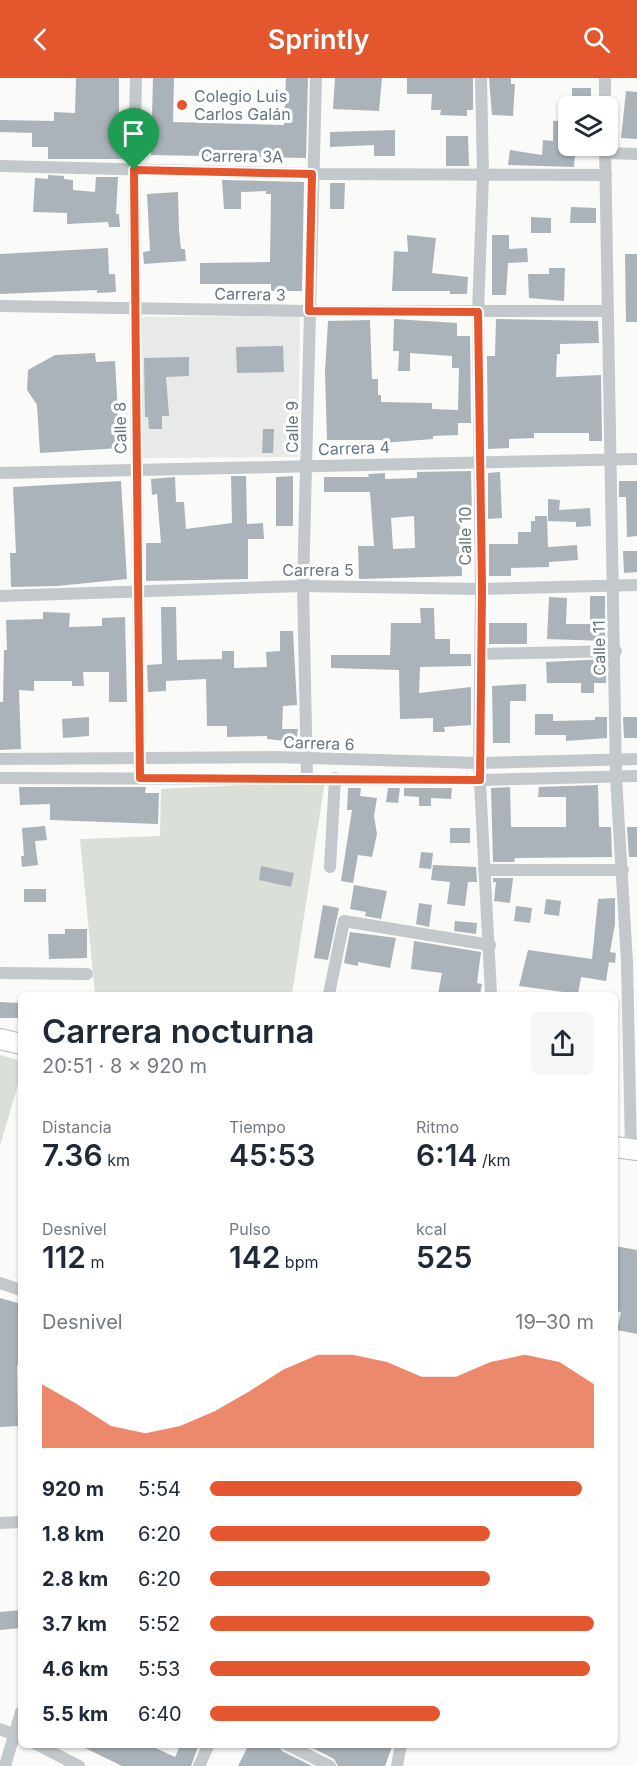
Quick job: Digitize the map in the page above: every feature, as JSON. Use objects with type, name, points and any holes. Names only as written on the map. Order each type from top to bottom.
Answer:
[{"type":"main road","points":[[0,1039],[18,1043]]},
{"type":"street","name":"Calle 8","points":[[136,78],[134,170],[140,778]]},
{"type":"street","name":"Calle 9","points":[[308,777],[303,586],[308,466],[309,311],[316,78]]},
{"type":"street","name":"Calle 10","points":[[481,78],[483,176],[478,312],[482,654],[479,763],[490,945],[490,992]]},
{"type":"street","points":[[605,78],[605,96]]},
{"type":"street","points":[[618,151],[637,154]]},
{"type":"street","name":"Calle 11","points":[[605,156],[609,460],[616,651],[616,777],[632,962],[628,1149]]},
{"type":"street","name":"Carrera 3A","points":[[0,166],[312,174],[606,175]]},
{"type":"street","name":"Carrera 3","points":[[0,306],[309,311],[607,311]]},
{"type":"street","name":"Carrera 4","points":[[0,473],[637,459]]},
{"type":"street","name":"Carrera 5","points":[[0,596],[303,586],[482,589],[637,585]]},
{"type":"street","points":[[482,654],[616,651]]},
{"type":"street","name":"Carrera 6","points":[[0,759],[307,759],[479,763],[637,759]]},
{"type":"street","name":"Carrera 6","points":[[0,778],[308,777],[480,780],[637,776]]},
{"type":"street","points":[[330,867],[335,778]]},
{"type":"street","points":[[484,870],[623,870]]},
{"type":"street","points":[[329,992],[344,921],[490,945]]},
{"type":"street","points":[[0,973],[87,974]]},
{"type":"street","points":[[0,1283],[18,1289]]},
{"type":"street","points":[[0,1523],[18,1522]]},
{"type":"street","points":[[0,1729],[18,1736],[4,1766]]},
{"type":"street","points":[[44,1748],[79,1766]]},
{"type":"street","points":[[199,1766],[207,1748]]},
{"type":"street","points":[[294,1748],[330,1766]]},
{"type":"street","points":[[397,1766],[400,1748]]},
{"type":"shaded area","points":[[300,316],[298,457],[140,458],[140,317]]},
{"type":"shaded area","points":[[325,781],[292,992],[95,992],[80,839],[160,836],[161,789]]},
{"type":"shaded area","points":[[0,1055],[18,1060],[18,1084],[0,1146]]},
{"type":"building","points":[[76,78],[119,78],[119,140],[124,140],[125,159],[48,159],[48,147],[32,147],[32,133],[0,132],[0,120],[54,121],[54,112],[75,113]]},
{"type":"building","points":[[153,78],[174,78],[173,122],[284,125],[286,78],[308,78],[306,158],[151,155]]},
{"type":"building","points":[[335,78],[382,78],[379,111],[333,109]]},
{"type":"building","points":[[407,78],[473,78],[473,110],[467,110],[467,116],[440,115],[441,110],[431,110],[432,94],[407,94]]},
{"type":"building","points":[[489,78],[511,78],[511,84],[515,84],[513,116],[492,115]]},
{"type":"building","points":[[572,88],[591,88],[591,96],[572,96]]},
{"type":"building","points":[[626,91],[637,92],[637,139],[621,138]]},
{"type":"building","points":[[553,121],[558,121],[558,156],[575,156],[574,167],[508,165],[510,150],[542,155],[543,140],[553,141]]},
{"type":"building","points":[[395,130],[395,156],[374,156],[374,145],[330,147],[330,132]]},
{"type":"building","points":[[446,136],[468,136],[469,166],[446,166]]},
{"type":"building","points":[[48,175],[64,176],[64,179],[73,180],[73,190],[95,192],[96,177],[118,177],[116,214],[119,214],[120,227],[109,227],[108,222],[67,224],[67,213],[33,212],[35,178],[48,179]]},
{"type":"building","points":[[222,180],[304,182],[302,291],[271,291],[271,284],[200,284],[200,263],[270,262],[271,194],[266,194],[266,191],[241,192],[241,209],[224,209]]},
{"type":"building","points":[[330,183],[345,183],[344,209],[330,209]]},
{"type":"building","points":[[178,192],[181,249],[185,249],[186,261],[144,264],[143,252],[150,251],[147,194]]},
{"type":"building","points":[[571,207],[596,208],[596,223],[570,223]]},
{"type":"building","points":[[531,217],[551,218],[551,233],[531,233]]},
{"type":"building","points":[[407,235],[436,238],[432,273],[468,277],[467,294],[450,294],[450,291],[392,291],[394,251],[408,252]]},
{"type":"building","points":[[492,235],[509,235],[509,249],[527,248],[528,262],[508,263],[506,295],[492,295]]},
{"type":"building","points":[[108,248],[109,274],[115,274],[116,292],[97,293],[97,290],[0,294],[0,254]]},
{"type":"building","points":[[625,254],[637,254],[637,322],[626,322]]},
{"type":"building","points":[[549,268],[565,268],[564,301],[529,298],[528,274],[549,274]]},
{"type":"building","points":[[394,319],[457,323],[457,336],[470,336],[471,423],[458,423],[458,435],[433,436],[433,439],[382,443],[382,440],[327,440],[325,372],[328,321],[370,320],[372,379],[378,379],[378,395],[381,395],[381,402],[432,403],[432,409],[458,410],[459,368],[452,368],[452,356],[410,353],[410,371],[398,371],[399,351],[393,351]]},
{"type":"building","points":[[496,319],[598,321],[599,343],[560,344],[556,377],[601,375],[602,441],[589,441],[589,433],[534,433],[534,438],[509,439],[509,448],[488,449],[487,356],[495,356]]},
{"type":"building","points":[[283,346],[284,372],[237,373],[236,347]]},
{"type":"building","points":[[95,353],[96,362],[115,361],[120,448],[40,453],[37,405],[27,390],[28,370],[55,355]]},
{"type":"building","points":[[189,357],[189,376],[166,377],[169,416],[162,416],[162,429],[149,429],[148,417],[145,417],[144,358]]},
{"type":"building","points":[[263,429],[274,429],[273,453],[262,453]]},
{"type":"building","points":[[471,471],[472,518],[460,518],[462,576],[359,579],[358,546],[374,546],[370,492],[324,492],[324,477],[369,477],[368,474],[385,473],[385,479],[417,478],[417,472]],"holes":[[[414,516],[415,548],[393,549],[391,518]]]},
{"type":"building","points":[[500,472],[502,518],[488,519],[488,473]]},
{"type":"building","points":[[231,476],[246,476],[247,524],[263,523],[264,539],[248,539],[248,579],[146,581],[146,543],[161,543],[157,494],[152,495],[151,479],[175,477],[176,502],[184,502],[186,529],[232,523]]},
{"type":"building","points":[[293,476],[293,526],[276,526],[276,477]]},
{"type":"building","points":[[121,481],[127,579],[57,586],[11,587],[10,553],[16,553],[13,487]]},
{"type":"building","points":[[619,481],[637,481],[637,536],[627,537],[626,497],[619,497]]},
{"type":"building","points":[[548,499],[560,500],[559,510],[590,508],[591,526],[576,527],[576,522],[548,521]]},
{"type":"building","points":[[535,516],[547,516],[548,547],[577,545],[578,560],[549,562],[549,567],[511,568],[511,576],[489,576],[489,544],[518,544],[518,532],[531,532],[531,521],[535,521]]},
{"type":"building","points":[[623,551],[637,551],[637,572],[624,573]]},
{"type":"building","points":[[590,596],[605,596],[605,641],[547,639],[549,597],[567,598],[566,624],[590,624]]},
{"type":"building","points":[[161,607],[176,607],[177,660],[222,659],[222,651],[234,651],[234,668],[267,667],[266,652],[280,651],[280,631],[293,631],[297,705],[283,706],[282,729],[298,729],[296,742],[267,739],[267,736],[227,737],[227,726],[207,726],[206,679],[166,681],[166,691],[148,692],[147,665],[162,664]]},
{"type":"building","points":[[420,608],[434,608],[435,639],[450,639],[450,654],[471,654],[471,666],[420,667],[419,693],[471,687],[471,725],[444,727],[445,732],[433,732],[433,718],[400,719],[399,670],[331,668],[331,655],[390,655],[391,623],[421,623]]},
{"type":"building","points":[[43,612],[70,613],[69,627],[102,626],[102,618],[125,617],[127,702],[109,702],[109,672],[83,672],[84,686],[72,686],[72,681],[34,681],[34,691],[19,690],[21,749],[0,750],[0,702],[3,702],[4,650],[7,650],[6,620],[43,619]]},
{"type":"building","points":[[489,623],[527,623],[527,644],[489,644]]},
{"type":"building","points":[[606,659],[606,683],[594,683],[594,693],[581,693],[581,683],[547,683],[546,662]]},
{"type":"building","points":[[526,684],[526,701],[510,701],[510,743],[493,743],[492,686]]},
{"type":"building","points":[[535,714],[553,714],[553,721],[595,720],[595,717],[607,717],[607,738],[566,741],[566,735],[535,735]]},
{"type":"building","points":[[89,717],[89,736],[63,738],[62,719]]},
{"type":"building","points":[[623,717],[637,717],[637,738],[624,738]]},
{"type":"building","points":[[598,785],[599,827],[611,827],[612,857],[515,858],[514,862],[493,862],[491,788],[510,787],[511,827],[566,827],[566,797],[538,797],[539,787]]},
{"type":"building","points":[[19,787],[146,787],[145,793],[159,793],[158,824],[50,820],[50,804],[20,805]]},
{"type":"building","points":[[348,788],[361,788],[360,796],[377,798],[374,816],[377,834],[372,857],[358,855],[353,883],[341,881],[352,810],[347,810]]},
{"type":"building","points":[[388,788],[400,788],[398,803],[386,802]]},
{"type":"building","points":[[404,788],[452,788],[451,799],[431,798],[431,806],[419,806],[419,797],[404,796]]},
{"type":"building","points":[[45,826],[47,840],[35,841],[38,865],[22,867],[21,856],[24,856],[22,828]]},
{"type":"building","points":[[627,827],[637,827],[637,857],[629,857]]},
{"type":"building","points":[[450,828],[470,828],[470,843],[450,843]]},
{"type":"building","points":[[421,852],[433,853],[431,869],[419,868]]},
{"type":"building","points":[[433,865],[476,867],[477,882],[468,882],[465,906],[447,904],[450,882],[431,880]]},
{"type":"building","points":[[261,866],[294,873],[291,887],[259,880]]},
{"type":"building","points":[[493,878],[513,878],[510,903],[494,901],[496,882],[493,882]]},
{"type":"building","points":[[354,885],[387,891],[381,919],[365,916],[366,912],[350,909]]},
{"type":"building","points":[[24,889],[46,889],[46,902],[24,902]]},
{"type":"building","points":[[615,898],[615,924],[610,952],[616,953],[615,963],[609,962],[606,981],[581,977],[578,992],[519,986],[528,950],[592,959],[598,899]]},
{"type":"building","points":[[546,899],[561,901],[559,916],[544,914]]},
{"type":"building","points":[[419,903],[432,905],[429,927],[416,924]]},
{"type":"building","points":[[323,905],[339,908],[328,960],[314,958]]},
{"type":"building","points":[[516,906],[532,908],[530,923],[514,921]]},
{"type":"building","points":[[455,921],[477,923],[476,934],[454,931]]},
{"type":"building","points":[[65,929],[87,929],[87,958],[49,959],[48,934],[65,934]]},
{"type":"building","points":[[350,932],[396,938],[390,968],[358,962],[358,966],[344,963]]},
{"type":"building","points":[[414,941],[481,952],[477,983],[482,984],[480,992],[438,992],[442,973],[411,969]]},
{"type":"building","points":[[0,1002],[18,1003],[18,1018],[0,1018]]},
{"type":"building","points":[[618,1247],[637,1250],[637,1334],[618,1330],[621,1312],[618,1312]]},
{"type":"building","points":[[0,1298],[18,1303],[18,1426],[0,1427]]},
{"type":"building","points":[[18,1610],[18,1628],[0,1630],[0,1612]]},
{"type":"building","points":[[85,1748],[156,1748],[175,1757],[179,1748],[198,1748],[191,1766],[122,1766]]},
{"type":"building","points":[[247,1748],[280,1748],[312,1766],[238,1766]]},
{"type":"building","points":[[313,1748],[392,1748],[385,1766],[338,1766],[334,1759]]},
{"type":"place","name":"Colegio Luis Carlos Galán","points":[[182,105]]},
{"type":"route","points":[[134,170],[312,174],[309,311],[478,312],[482,589],[480,780],[308,777],[140,778],[134,170]]}]
